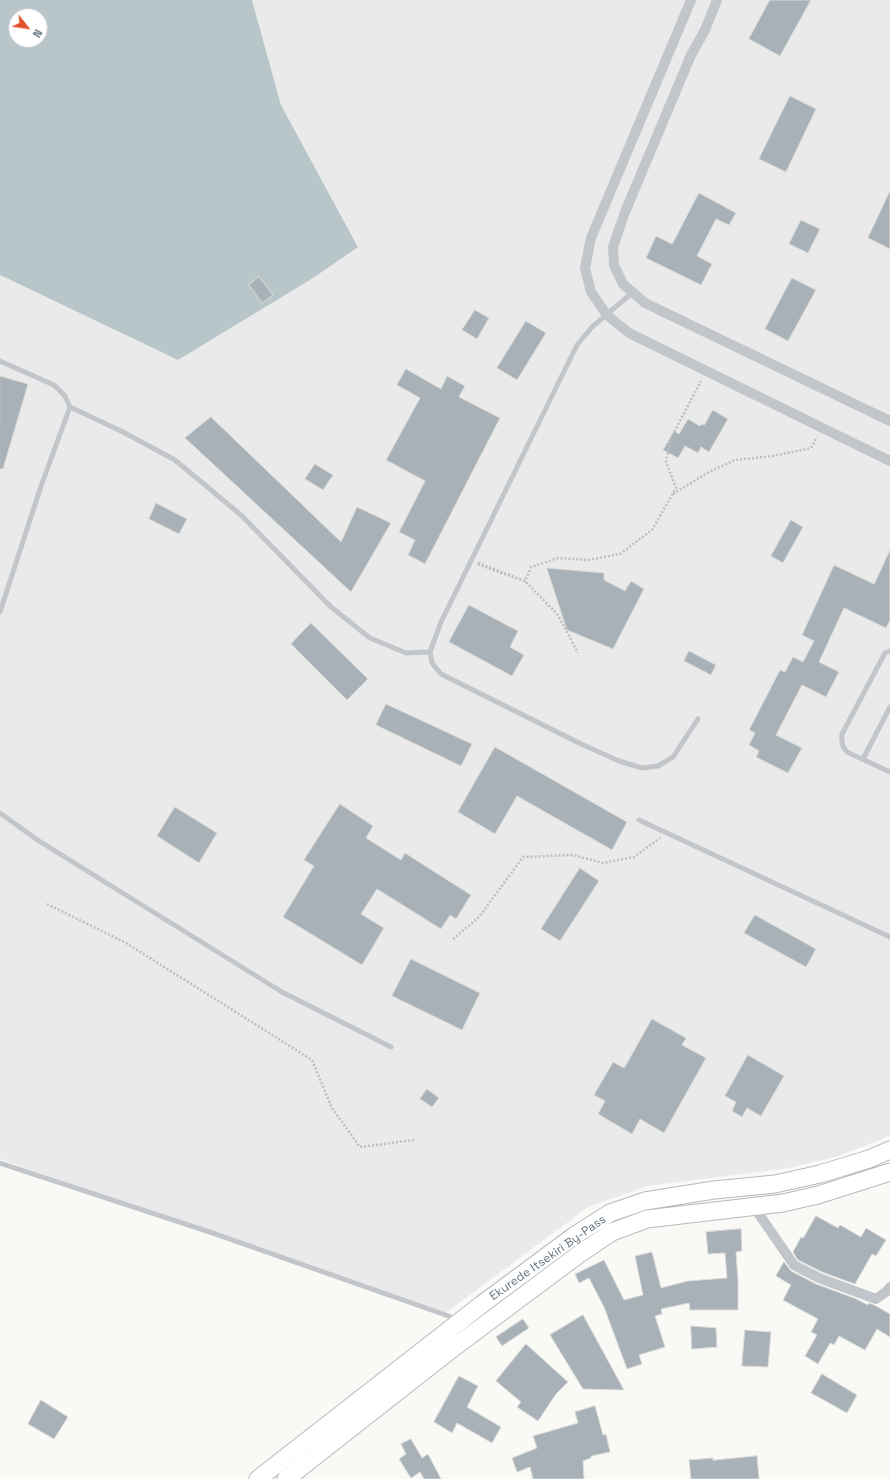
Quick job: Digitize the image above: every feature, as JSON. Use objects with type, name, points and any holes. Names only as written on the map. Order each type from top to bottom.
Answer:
[{"type":"main road","name":"Ekurede Itsekiri By-Pass","points":[[258,1479],[461,1320],[574,1236],[610,1213],[645,1201],[671,1196],[774,1184],[820,1174],[869,1159],[890,1150]]},
{"type":"main road","name":"Ekurede Itsekiri By-Pass","points":[[286,1479],[448,1352],[578,1254],[612,1232],[647,1219],[782,1203],[818,1195],[890,1172]]},
{"type":"street","points":[[691,0],[591,238],[585,268],[591,292],[607,315],[629,334],[890,461]]},
{"type":"street","points":[[717,0],[628,205],[613,247],[614,265],[623,284],[646,303],[890,421]]},
{"type":"street","points":[[754,1207],[794,1265],[819,1278],[876,1299],[887,1291],[890,1286]]},
{"type":"lane","points":[[633,292],[592,327],[577,345],[441,622],[430,652],[432,663],[441,674],[581,744],[619,761],[642,768],[658,766],[673,757],[698,719]]},
{"type":"lane","points":[[0,361],[54,385],[65,396],[70,407],[121,431],[175,460],[241,515],[331,607],[370,638],[406,652],[430,652]]},
{"type":"lane","points":[[0,612],[41,486],[70,407]]},
{"type":"lane","points":[[890,651],[885,653],[842,734],[841,740],[844,749],[847,752],[890,772]]},
{"type":"lane","points":[[863,759],[890,707]]},
{"type":"lane","points":[[0,813],[39,841],[282,992],[391,1047]]},
{"type":"lane","points":[[639,820],[890,937]]},
{"type":"lane","points":[[0,1163],[213,1232],[461,1320]]},
{"type":"path","points":[[525,580],[531,567],[558,558],[588,560],[620,554],[652,530],[676,488],[666,462],[671,438],[706,372]]},
{"type":"path","points":[[673,494],[709,472],[735,460],[773,456],[811,448],[822,428]]},
{"type":"path","points":[[471,561],[525,580],[558,616],[578,653]]},
{"type":"path","points":[[453,939],[479,917],[523,857],[573,855],[603,863],[634,857],[666,833]]},
{"type":"path","points":[[47,904],[126,944],[312,1060],[332,1108],[360,1147],[414,1140]]},
{"type":"shaded area","points":[[0,0],[252,0],[281,105],[358,247],[313,278],[178,360],[0,275]]},
{"type":"shaded area","points":[[252,0],[890,0],[890,1135],[835,1157],[783,1169],[647,1186],[588,1207],[443,1315],[0,1159],[0,275],[178,360],[358,246],[281,105]]},
{"type":"building","points":[[770,0],[811,0],[780,56],[749,39]]},
{"type":"building","points":[[790,96],[816,109],[786,172],[759,159]]},
{"type":"building","points":[[890,191],[890,249],[868,238]]},
{"type":"building","points":[[699,193],[736,213],[729,225],[716,219],[697,256],[712,264],[701,285],[646,258],[656,236],[672,244]]},
{"type":"building","points":[[801,220],[820,229],[808,253],[789,244]]},
{"type":"building","points":[[259,277],[273,295],[262,303],[249,285]]},
{"type":"building","points":[[792,278],[816,290],[788,341],[765,329]]},
{"type":"building","points":[[475,310],[489,318],[477,339],[462,330]]},
{"type":"building","points":[[526,321],[546,333],[517,380],[497,368]]},
{"type":"building","points":[[406,369],[441,389],[447,376],[465,386],[459,397],[500,418],[425,564],[408,555],[415,540],[399,532],[425,481],[386,460],[420,398],[397,385]]},
{"type":"building","points":[[0,376],[28,384],[3,469],[0,469]]},
{"type":"building","points":[[713,410],[728,419],[709,452],[701,447],[698,453],[685,446],[678,458],[663,450],[674,431],[679,434],[688,419],[700,426],[702,424],[704,425]]},
{"type":"building","points":[[211,417],[341,542],[357,507],[391,523],[351,592],[185,438]]},
{"type":"building","points":[[315,464],[333,475],[323,490],[305,479]]},
{"type":"building","points":[[156,503],[187,519],[179,534],[149,519]]},
{"type":"building","points":[[791,520],[803,527],[783,563],[771,556]]},
{"type":"building","points":[[890,550],[890,620],[886,628],[844,608],[819,662],[839,672],[826,697],[802,685],[776,735],[802,748],[788,773],[756,757],[759,751],[749,745],[755,733],[749,730],[780,670],[785,672],[793,657],[803,662],[814,641],[802,635],[834,565],[874,584]]},
{"type":"building","points":[[547,568],[604,573],[604,580],[625,591],[631,581],[644,589],[613,649],[567,630]]},
{"type":"building","points":[[469,605],[518,631],[510,647],[524,655],[512,676],[449,642]]},
{"type":"building","points":[[311,623],[368,679],[347,700],[291,644]]},
{"type":"building","points":[[689,651],[716,665],[711,675],[684,661]]},
{"type":"building","points":[[386,704],[472,744],[461,766],[376,725]]},
{"type":"building","points":[[495,747],[627,822],[612,850],[517,796],[495,834],[458,812]]},
{"type":"building","points":[[340,804],[373,826],[366,838],[401,860],[405,853],[471,895],[456,919],[450,915],[441,929],[377,889],[361,914],[384,928],[362,965],[283,917],[314,866],[304,860]]},
{"type":"building","points":[[175,807],[217,833],[199,863],[157,836]]},
{"type":"building","points":[[580,868],[599,881],[560,941],[541,929]]},
{"type":"building","points":[[755,915],[816,949],[806,967],[744,933]]},
{"type":"building","points":[[411,959],[480,993],[462,1030],[392,996]]},
{"type":"building","points":[[652,1019],[686,1038],[682,1045],[706,1058],[664,1133],[640,1119],[632,1134],[598,1114],[605,1101],[594,1095],[613,1062],[624,1068]]},
{"type":"building","points":[[748,1055],[784,1076],[761,1116],[747,1108],[742,1117],[732,1111],[736,1102],[725,1096]]},
{"type":"building","points":[[427,1089],[439,1098],[432,1107],[420,1099]]},
{"type":"building","points":[[816,1216],[838,1228],[840,1225],[861,1237],[866,1228],[886,1240],[876,1256],[872,1254],[855,1284],[822,1272],[798,1260],[793,1252],[801,1237],[803,1238]]},
{"type":"building","points":[[741,1229],[742,1251],[736,1252],[738,1310],[690,1310],[689,1303],[661,1309],[662,1314],[655,1316],[665,1347],[639,1355],[642,1364],[627,1369],[604,1307],[589,1278],[579,1283],[575,1274],[604,1260],[624,1300],[643,1295],[635,1256],[652,1252],[661,1288],[688,1281],[727,1278],[725,1253],[708,1254],[706,1232]]},
{"type":"building","points":[[784,1262],[791,1271],[816,1284],[854,1298],[868,1305],[869,1303],[874,1305],[890,1314],[890,1337],[877,1329],[865,1350],[839,1336],[834,1345],[830,1343],[818,1364],[805,1356],[817,1335],[811,1332],[818,1319],[783,1300],[791,1285],[776,1276]]},
{"type":"building","points":[[583,1315],[624,1390],[583,1389],[550,1335]]},
{"type":"building","points":[[523,1319],[529,1328],[502,1346],[496,1337]]},
{"type":"building","points":[[691,1326],[716,1328],[717,1347],[692,1349]]},
{"type":"building","points":[[745,1330],[771,1332],[768,1367],[742,1366]]},
{"type":"building","points":[[526,1344],[568,1382],[556,1394],[538,1421],[517,1407],[521,1402],[496,1381]]},
{"type":"building","points":[[822,1374],[857,1395],[847,1413],[811,1393]]},
{"type":"building","points":[[459,1376],[478,1386],[467,1407],[501,1427],[492,1443],[457,1423],[452,1433],[434,1422]]},
{"type":"building","points":[[41,1400],[68,1417],[54,1439],[28,1424]]},
{"type":"building","points":[[595,1406],[603,1435],[606,1434],[610,1452],[591,1456],[591,1458],[583,1461],[584,1479],[533,1479],[530,1467],[517,1472],[512,1458],[537,1448],[533,1436],[578,1423],[575,1412]]},
{"type":"building","points":[[411,1439],[422,1458],[428,1454],[441,1479],[424,1479],[420,1472],[411,1478],[399,1459],[406,1454],[401,1444]]},
{"type":"building","points":[[757,1456],[759,1479],[691,1479],[689,1460],[713,1458],[713,1460]]}]
